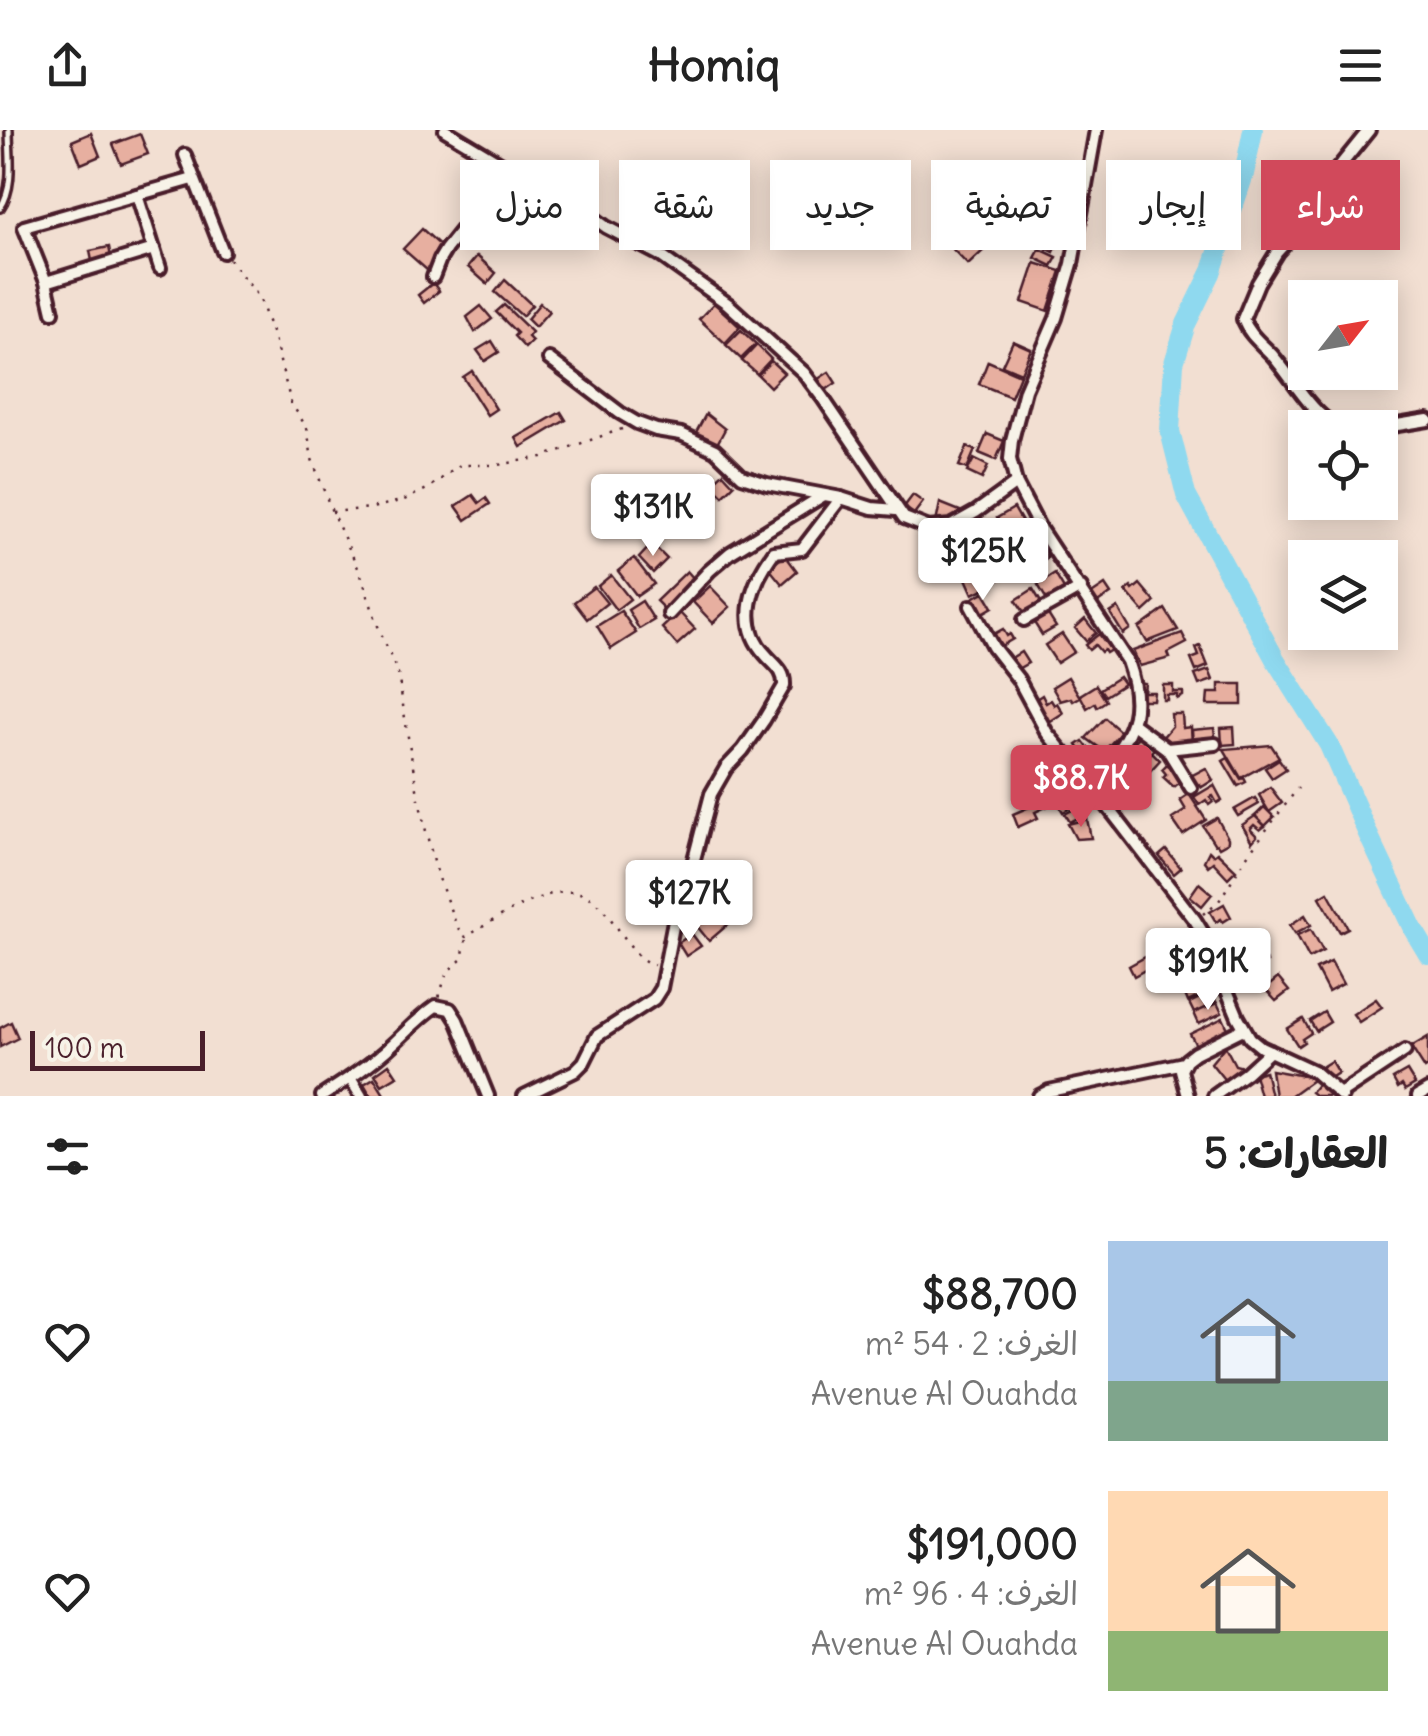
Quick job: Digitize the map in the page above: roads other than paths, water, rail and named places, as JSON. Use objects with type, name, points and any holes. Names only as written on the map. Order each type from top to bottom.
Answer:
[{"type":"street","points":[[445,130],[495,160]]},
{"type":"street","points":[[1094,789],[1133,724],[1133,682],[1127,662],[1040,529],[1016,483],[1010,460],[1025,390],[1056,318],[1072,264],[1096,130]]},
{"type":"street","points":[[1316,410],[1276,358],[1248,330],[1244,319],[1258,283],[1277,252],[1310,216],[1335,172],[1369,130]]},
{"type":"street","points":[[185,155],[223,252]]},
{"type":"street","points":[[53,312],[46,282],[24,227],[193,179]]},
{"type":"street","points":[[137,195],[160,268]]},
{"type":"street","points":[[599,222],[658,254],[752,324],[804,374],[904,518],[928,528],[951,526],[1016,483]]},
{"type":"street","points":[[434,277],[440,259],[460,232]]},
{"type":"street","points":[[46,282],[154,249]]},
{"type":"street","points":[[548,359],[637,423],[681,434],[715,450],[742,476],[872,508],[896,510]]},
{"type":"street","points":[[1398,425],[1428,420]]},
{"type":"street","points":[[669,614],[730,553],[825,495]]},
{"type":"street","points":[[524,1096],[575,1071],[597,1036],[654,999],[661,988],[674,921],[711,794],[786,680],[752,635],[748,617],[752,594],[774,552],[802,549],[841,498]]},
{"type":"street","points":[[1024,620],[1081,588]]},
{"type":"street","points":[[971,606],[983,631],[1018,679],[1047,734],[1203,932],[1250,1038],[1313,1071],[1341,1095],[1404,1051]]},
{"type":"street","points":[[1133,724],[1167,748],[1191,788]]},
{"type":"street","points":[[1167,748],[1216,744]]},
{"type":"street","points":[[322,1096],[394,1044],[418,1018],[436,1006],[450,1009],[457,1020],[488,1096]]},
{"type":"street","points":[[1188,1096],[1181,1070],[1184,1063],[1195,1053],[1244,1029]]},
{"type":"street","points":[[1214,1096],[1270,1051]]},
{"type":"street","points":[[1039,1096],[1049,1090],[1184,1063]]},
{"type":"street","points":[[350,1078],[361,1096]]},
{"type":"street","points":[[1418,1096],[1428,1090]]},
{"type":"lane","points":[[0,208],[9,188],[9,130]]},
{"type":"waterway","points":[[1253,130],[1244,174],[1211,273],[1186,324],[1174,363],[1170,431],[1186,495],[1275,659],[1329,745],[1428,954]]}]
